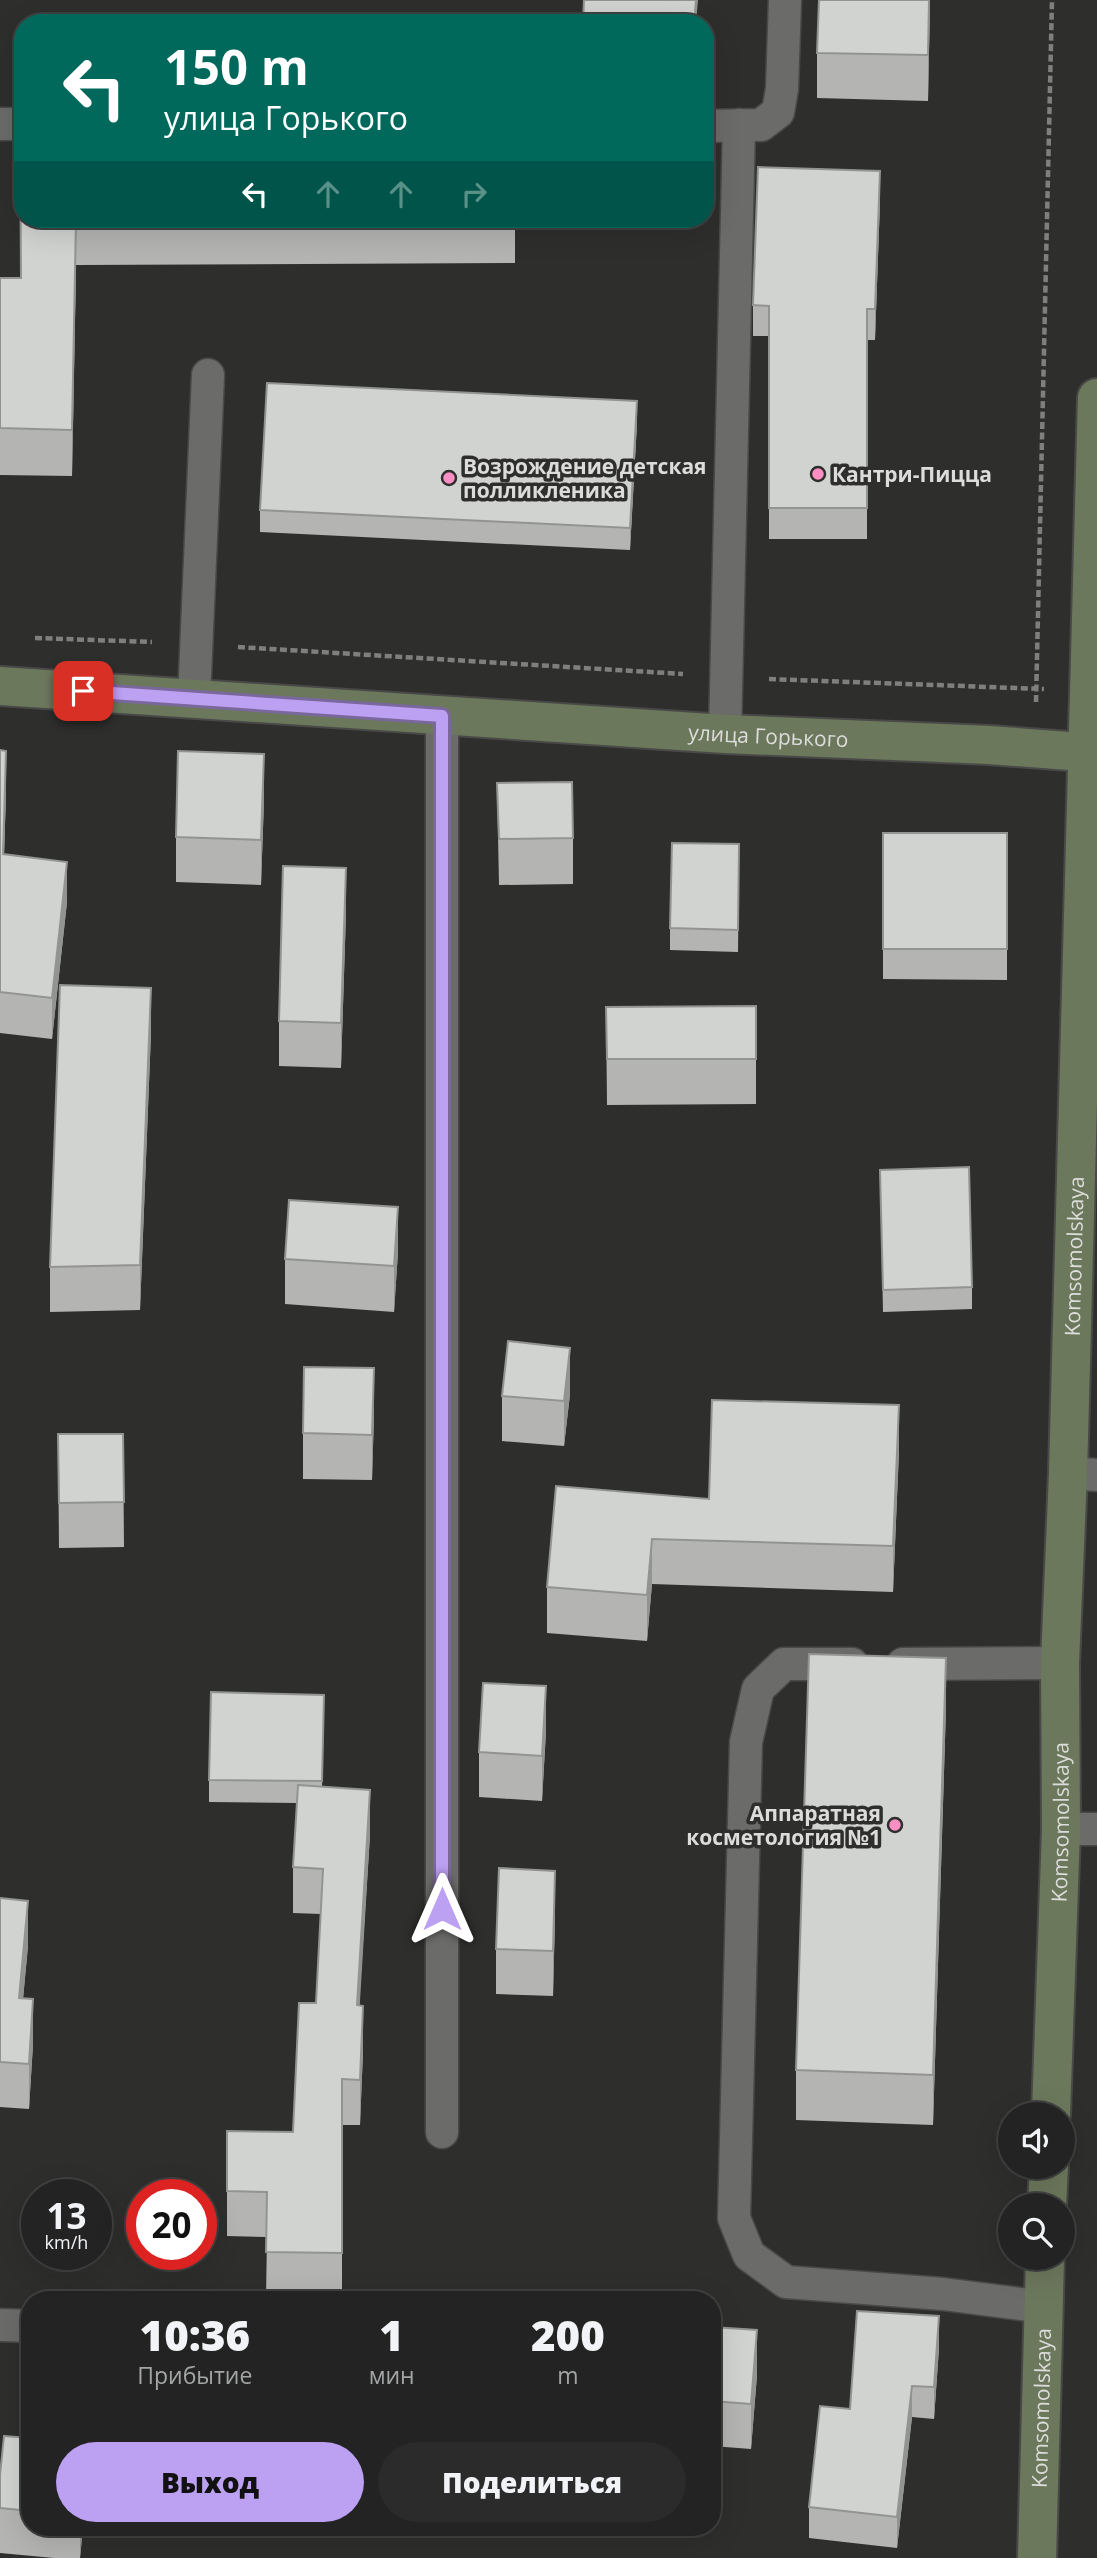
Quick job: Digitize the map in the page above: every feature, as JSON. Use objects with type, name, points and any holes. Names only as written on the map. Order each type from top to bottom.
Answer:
[{"type":"main road","name":"Komsomolskaya","points":[[1052,2102],[1079,1829],[1060,1664],[1083,1474],[1093,752],[1090,689],[1097,398]]},
{"type":"main road","name":"улица Горького","points":[[0,686],[725,734],[1093,752]]},
{"type":"main road","name":"Komsomolskaya","points":[[1037,2558],[1045,2270]]},
{"type":"lane","points":[[714,126],[761,125],[778,112],[782,89],[785,0]]},
{"type":"lane","points":[[725,734],[739,125]]},
{"type":"lane","points":[[194,699],[208,375]]},
{"type":"lane","points":[[442,716],[442,2132]]},
{"type":"lane","points":[[1044,2307],[943,2294],[786,2282],[749,2255],[734,2218],[746,1742],[758,1689],[784,1664],[1060,1664]]},
{"type":"lane","points":[[0,2325],[21,2326]]},
{"type":"path","points":[[1036,748],[1052,0]]},
{"type":"path","points":[[26,637],[196,644],[727,677],[1090,689]]},
{"type":"building","points":[[584,0],[696,0],[695,14],[583,14]]},
{"type":"building","points":[[819,0],[929,0],[928,55],[817,53]]},
{"type":"building","points":[[758,167],[880,171],[875,309],[867,309],[867,508],[769,508],[769,306],[753,305]]},
{"type":"building","points":[[21,228],[76,228],[72,430],[0,428],[0,278],[21,278]]},
{"type":"building","name":"Возрождение детская полликленика","points":[[267,383],[637,401],[630,528],[260,510]]},
{"type":"building","points":[[0,750],[6,751],[3,854],[67,862],[52,998],[0,992]]},
{"type":"building","points":[[178,751],[264,754],[261,840],[176,837]]},
{"type":"building","points":[[572,782],[573,838],[499,839],[497,783]]},
{"type":"building","points":[[883,833],[1007,833],[1007,949],[883,949]]},
{"type":"building","points":[[672,843],[739,844],[738,930],[670,928]]},
{"type":"building","points":[[283,866],[346,868],[341,1023],[279,1021]]},
{"type":"building","points":[[60,985],[151,988],[140,1265],[50,1267]]},
{"type":"building","points":[[756,1006],[756,1059],[607,1059],[606,1007]]},
{"type":"building","points":[[969,1167],[972,1287],[883,1290],[880,1170]]},
{"type":"building","points":[[289,1200],[398,1207],[394,1266],[285,1259]]},
{"type":"building","points":[[508,1341],[570,1348],[564,1401],[502,1396]]},
{"type":"building","points":[[304,1367],[374,1368],[372,1435],[303,1433]]},
{"type":"building","points":[[712,1400],[899,1405],[893,1546],[652,1539],[647,1595],[547,1587],[556,1486],[709,1499]]},
{"type":"building","points":[[58,1434],[123,1434],[124,1502],[59,1503]]},
{"type":"building","points":[[809,1654],[946,1658],[933,2075],[796,2070]]},
{"type":"building","points":[[483,1683],[546,1686],[542,1756],[479,1752]]},
{"type":"building","points":[[211,1692],[324,1695],[322,1781],[209,1780]]},
{"type":"building","points":[[298,1785],[370,1790],[357,2005],[363,2006],[360,2080],[342,2079],[342,2253],[266,2252],[267,2192],[227,2191],[227,2131],[293,2132],[299,2003],[316,2003],[323,1869],[293,1867]]},
{"type":"building","points":[[499,1868],[555,1871],[553,1951],[496,1949]]},
{"type":"building","points":[[0,1898],[28,1901],[19,1998],[33,1999],[29,2064],[0,2062]]},
{"type":"building","points":[[857,2311],[939,2316],[934,2387],[912,2386],[897,2517],[809,2507],[820,2406],[850,2409]]},
{"type":"building","points":[[721,2328],[757,2330],[751,2404],[721,2402]]},
{"type":"building","points":[[4,2436],[21,2437],[21,2510],[0,2508]]},
{"type":"place","name":"Кантри-Пицца","points":[[818,474]]},
{"type":"place","name":"Возрождение детская полликленика","points":[[449,478]]},
{"type":"place","name":"Аппаратная косметология №1","points":[[895,1825]]},
{"type":"route","points":[[83,691],[442,716],[442,1909]]}]
